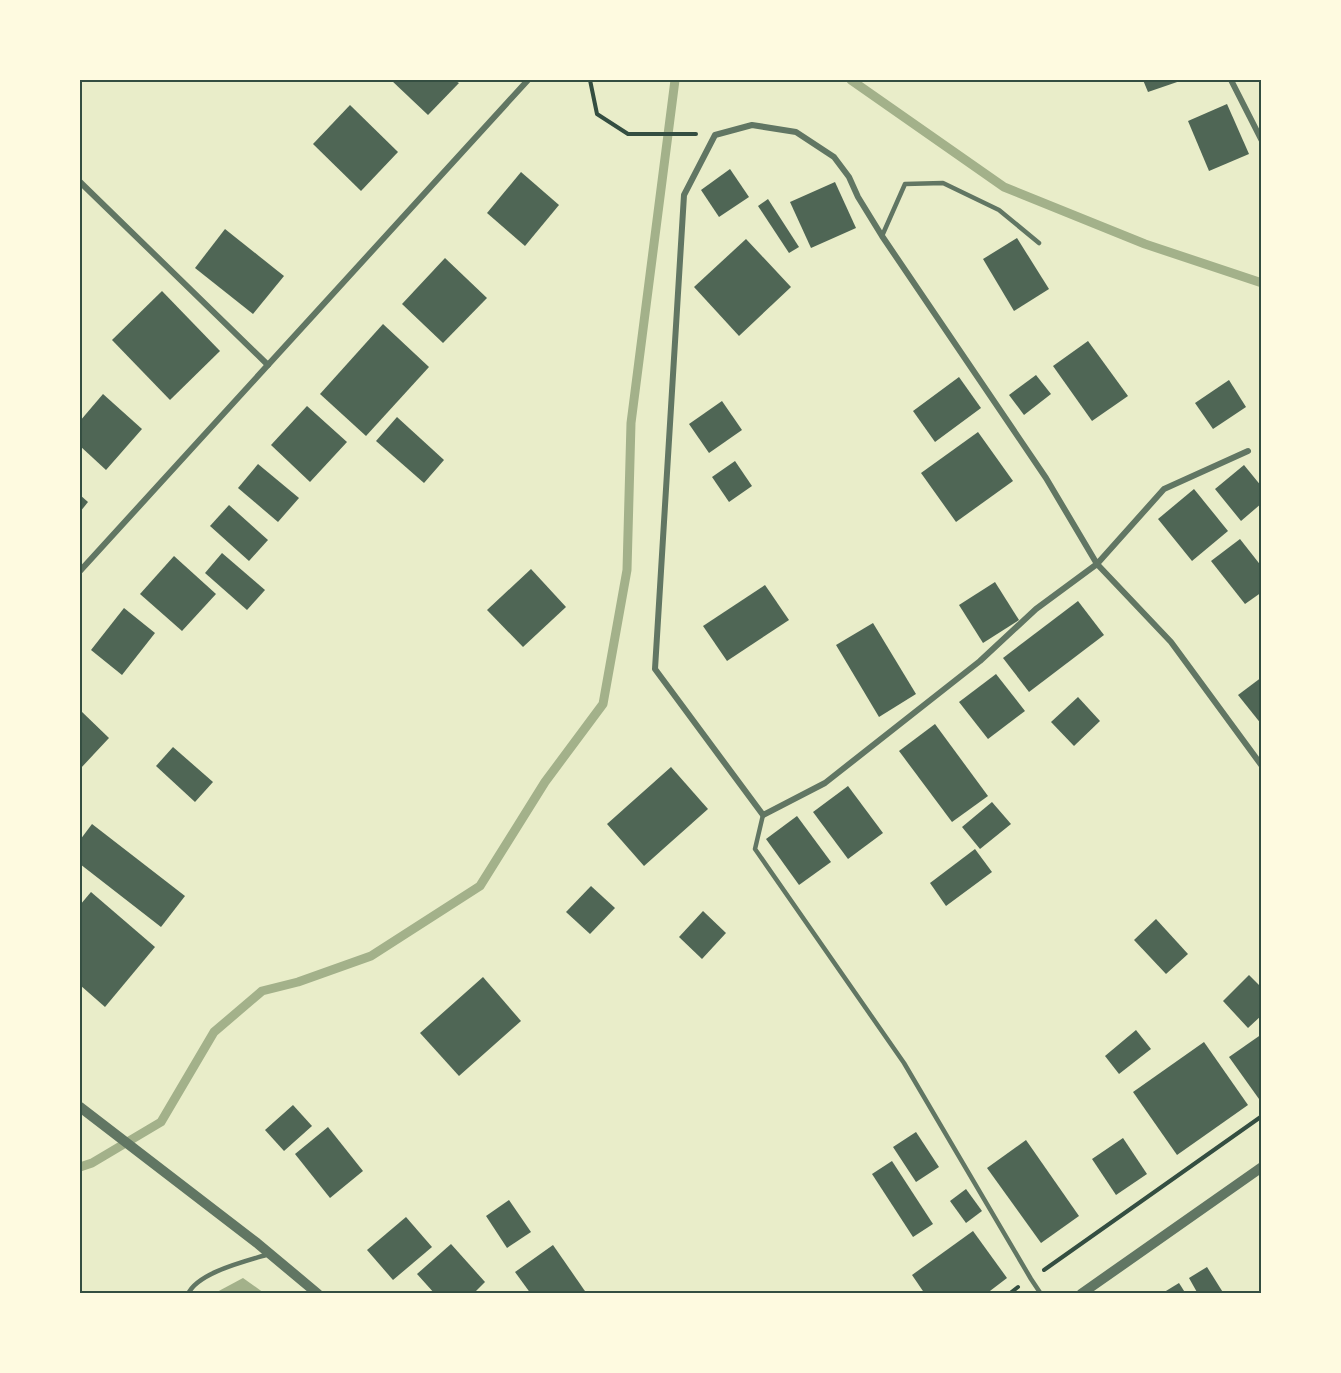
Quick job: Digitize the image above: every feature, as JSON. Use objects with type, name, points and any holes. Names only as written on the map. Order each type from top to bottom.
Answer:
[{"type":"street","points":[[80,571],[528,80]]},
{"type":"street","points":[[1230,80],[1262,141]]},
{"type":"street","points":[[1248,451],[1164,489],[1097,564],[1036,609],[980,661],[825,783],[763,815],[655,669],[684,195],[715,135],[752,125],[796,132],[834,157],[849,177],[858,197],[882,236],[1046,478],[1097,564],[1171,642],[1262,766]]},
{"type":"street","points":[[80,182],[268,364]]},
{"type":"street","points":[[80,1107],[318,1293]]},
{"type":"street","points":[[1081,1293],[1262,1167]]},
{"type":"lane","points":[[882,236],[905,184],[943,183],[999,210],[1039,243]]},
{"type":"lane","points":[[763,815],[755,849],[904,1063],[1030,1279],[1041,1293]]},
{"type":"lane","points":[[188,1293],[191,1287],[222,1268],[270,1254]]},
{"type":"path","points":[[590,80],[597,114],[628,134],[715,135]]},
{"type":"path","points":[[1009,1293],[1262,1116]]},
{"type":"shaded area","points":[[243,1278],[264,1293],[215,1293]]},
{"type":"building","points":[[391,80],[454,80],[459,83],[428,115]]},
{"type":"building","points":[[1143,80],[1183,80],[1148,92]]},
{"type":"building","points":[[1227,104],[1249,154],[1209,171],[1188,121]]},
{"type":"building","points":[[350,105],[398,152],[361,191],[313,144]]},
{"type":"building","points":[[730,169],[749,197],[719,217],[701,190]]},
{"type":"building","points":[[521,172],[559,205],[525,246],[487,213]]},
{"type":"building","points":[[835,182],[856,228],[811,248],[790,202]]},
{"type":"building","points":[[768,199],[799,247],[789,253],[758,206]]},
{"type":"building","points":[[225,229],[284,276],[253,314],[195,268]]},
{"type":"building","points":[[1017,238],[1049,289],[1014,311],[983,259]]},
{"type":"building","points":[[746,239],[791,287],[739,336],[694,287]]},
{"type":"building","points":[[445,258],[487,298],[443,343],[402,304]]},
{"type":"building","points":[[162,291],[220,351],[170,400],[112,340]]},
{"type":"building","points":[[383,324],[429,367],[366,436],[320,394]]},
{"type":"building","points":[[1088,341],[1128,396],[1092,421],[1053,366]]},
{"type":"building","points":[[1036,375],[1051,394],[1024,415],[1009,395]]},
{"type":"building","points":[[959,377],[981,408],[935,442],[913,411]]},
{"type":"building","points":[[1229,380],[1246,407],[1213,429],[1195,403]]},
{"type":"building","points":[[103,394],[142,429],[106,470],[80,446],[80,421]]},
{"type":"building","points":[[722,401],[742,430],[709,453],[689,424]]},
{"type":"building","points":[[307,406],[347,442],[310,482],[271,445]]},
{"type":"building","points":[[397,417],[444,460],[424,483],[376,441]]},
{"type":"building","points":[[978,432],[1013,481],[956,522],[921,473]]},
{"type":"building","points":[[735,461],[752,486],[729,502],[712,477]]},
{"type":"building","points":[[258,464],[299,498],[278,522],[238,488]]},
{"type":"building","points":[[1244,465],[1262,487],[1262,503],[1241,521],[1215,489]]},
{"type":"building","points":[[1194,489],[1228,531],[1192,561],[1158,519]]},
{"type":"building","points":[[80,495],[88,502],[80,512]]},
{"type":"building","points":[[229,505],[268,540],[249,561],[210,526]]},
{"type":"building","points":[[1240,539],[1262,567],[1262,592],[1245,604],[1211,561]]},
{"type":"building","points":[[222,553],[265,590],[247,610],[205,573]]},
{"type":"building","points":[[174,556],[216,594],[182,631],[140,594]]},
{"type":"building","points":[[531,569],[566,607],[523,647],[487,610]]},
{"type":"building","points":[[995,582],[1019,620],[983,643],[959,605]]},
{"type":"building","points":[[765,585],[789,620],[727,661],[703,626]]},
{"type":"building","points":[[1078,601],[1104,635],[1029,692],[1003,658]]},
{"type":"building","points":[[124,608],[155,633],[122,675],[91,650]]},
{"type":"building","points":[[873,623],[916,694],[879,717],[836,645]]},
{"type":"building","points":[[996,674],[1025,711],[988,739],[959,702]]},
{"type":"building","points":[[1262,677],[1262,725],[1238,695]]},
{"type":"building","points":[[1078,697],[1100,721],[1074,746],[1051,722]]},
{"type":"building","points":[[80,710],[109,738],[80,769]]},
{"type":"building","points":[[935,724],[988,796],[952,822],[899,751]]},
{"type":"building","points":[[173,747],[213,782],[195,802],[156,766]]},
{"type":"building","points":[[671,767],[708,809],[644,866],[607,824]]},
{"type":"building","points":[[848,786],[883,833],[848,859],[813,812]]},
{"type":"building","points":[[992,802],[1011,824],[980,849],[962,827]]},
{"type":"building","points":[[797,816],[831,862],[799,885],[766,839]]},
{"type":"building","points":[[92,824],[185,896],[161,927],[80,864],[80,840]]},
{"type":"building","points":[[975,849],[992,872],[946,906],[930,883]]},
{"type":"building","points":[[591,886],[615,908],[590,934],[566,912]]},
{"type":"building","points":[[91,892],[155,947],[105,1007],[80,985],[80,905]]},
{"type":"building","points":[[703,911],[726,933],[702,959],[679,937]]},
{"type":"building","points":[[1156,919],[1188,954],[1166,974],[1134,940]]},
{"type":"building","points":[[1249,975],[1262,988],[1262,1015],[1248,1028],[1223,1001]]},
{"type":"building","points":[[483,977],[521,1021],[459,1076],[420,1033]]},
{"type":"building","points":[[1136,1030],[1151,1049],[1119,1074],[1105,1056]]},
{"type":"building","points":[[1262,1034],[1262,1097],[1259,1099],[1229,1057]]},
{"type":"building","points":[[1204,1042],[1248,1105],[1177,1155],[1133,1092]]},
{"type":"building","points":[[293,1105],[312,1126],[284,1151],[265,1130]]},
{"type":"building","points":[[328,1127],[363,1171],[330,1198],[295,1154]]},
{"type":"building","points":[[916,1132],[939,1167],[916,1182],[893,1147]]},
{"type":"building","points":[[1123,1138],[1147,1174],[1116,1195],[1092,1159]]},
{"type":"building","points":[[1026,1140],[1079,1216],[1041,1243],[987,1168]]},
{"type":"building","points":[[892,1161],[933,1224],[913,1237],[872,1174]]},
{"type":"building","points":[[966,1189],[982,1211],[966,1223],[950,1201]]},
{"type":"building","points":[[509,1200],[531,1232],[507,1248],[486,1216]]},
{"type":"building","points":[[406,1217],[432,1247],[393,1280],[367,1250]]},
{"type":"building","points":[[973,1231],[1007,1278],[986,1294],[925,1294],[912,1275]]},
{"type":"building","points":[[451,1244],[485,1282],[473,1294],[435,1294],[417,1274]]},
{"type":"building","points":[[553,1245],[587,1294],[531,1294],[515,1272]]},
{"type":"building","points":[[1207,1267],[1224,1294],[1198,1294],[1189,1278]]},
{"type":"building","points":[[1179,1283],[1186,1294],[1161,1294]]},
{"type":"waterway","points":[[80,1167],[92,1163],[161,1122],[214,1032],[262,991],[298,982],[371,956],[480,886],[545,782],[603,704],[627,570],[631,423],[675,80]]},
{"type":"waterway","points":[[851,80],[1004,187],[1145,244],[1262,283]]}]
